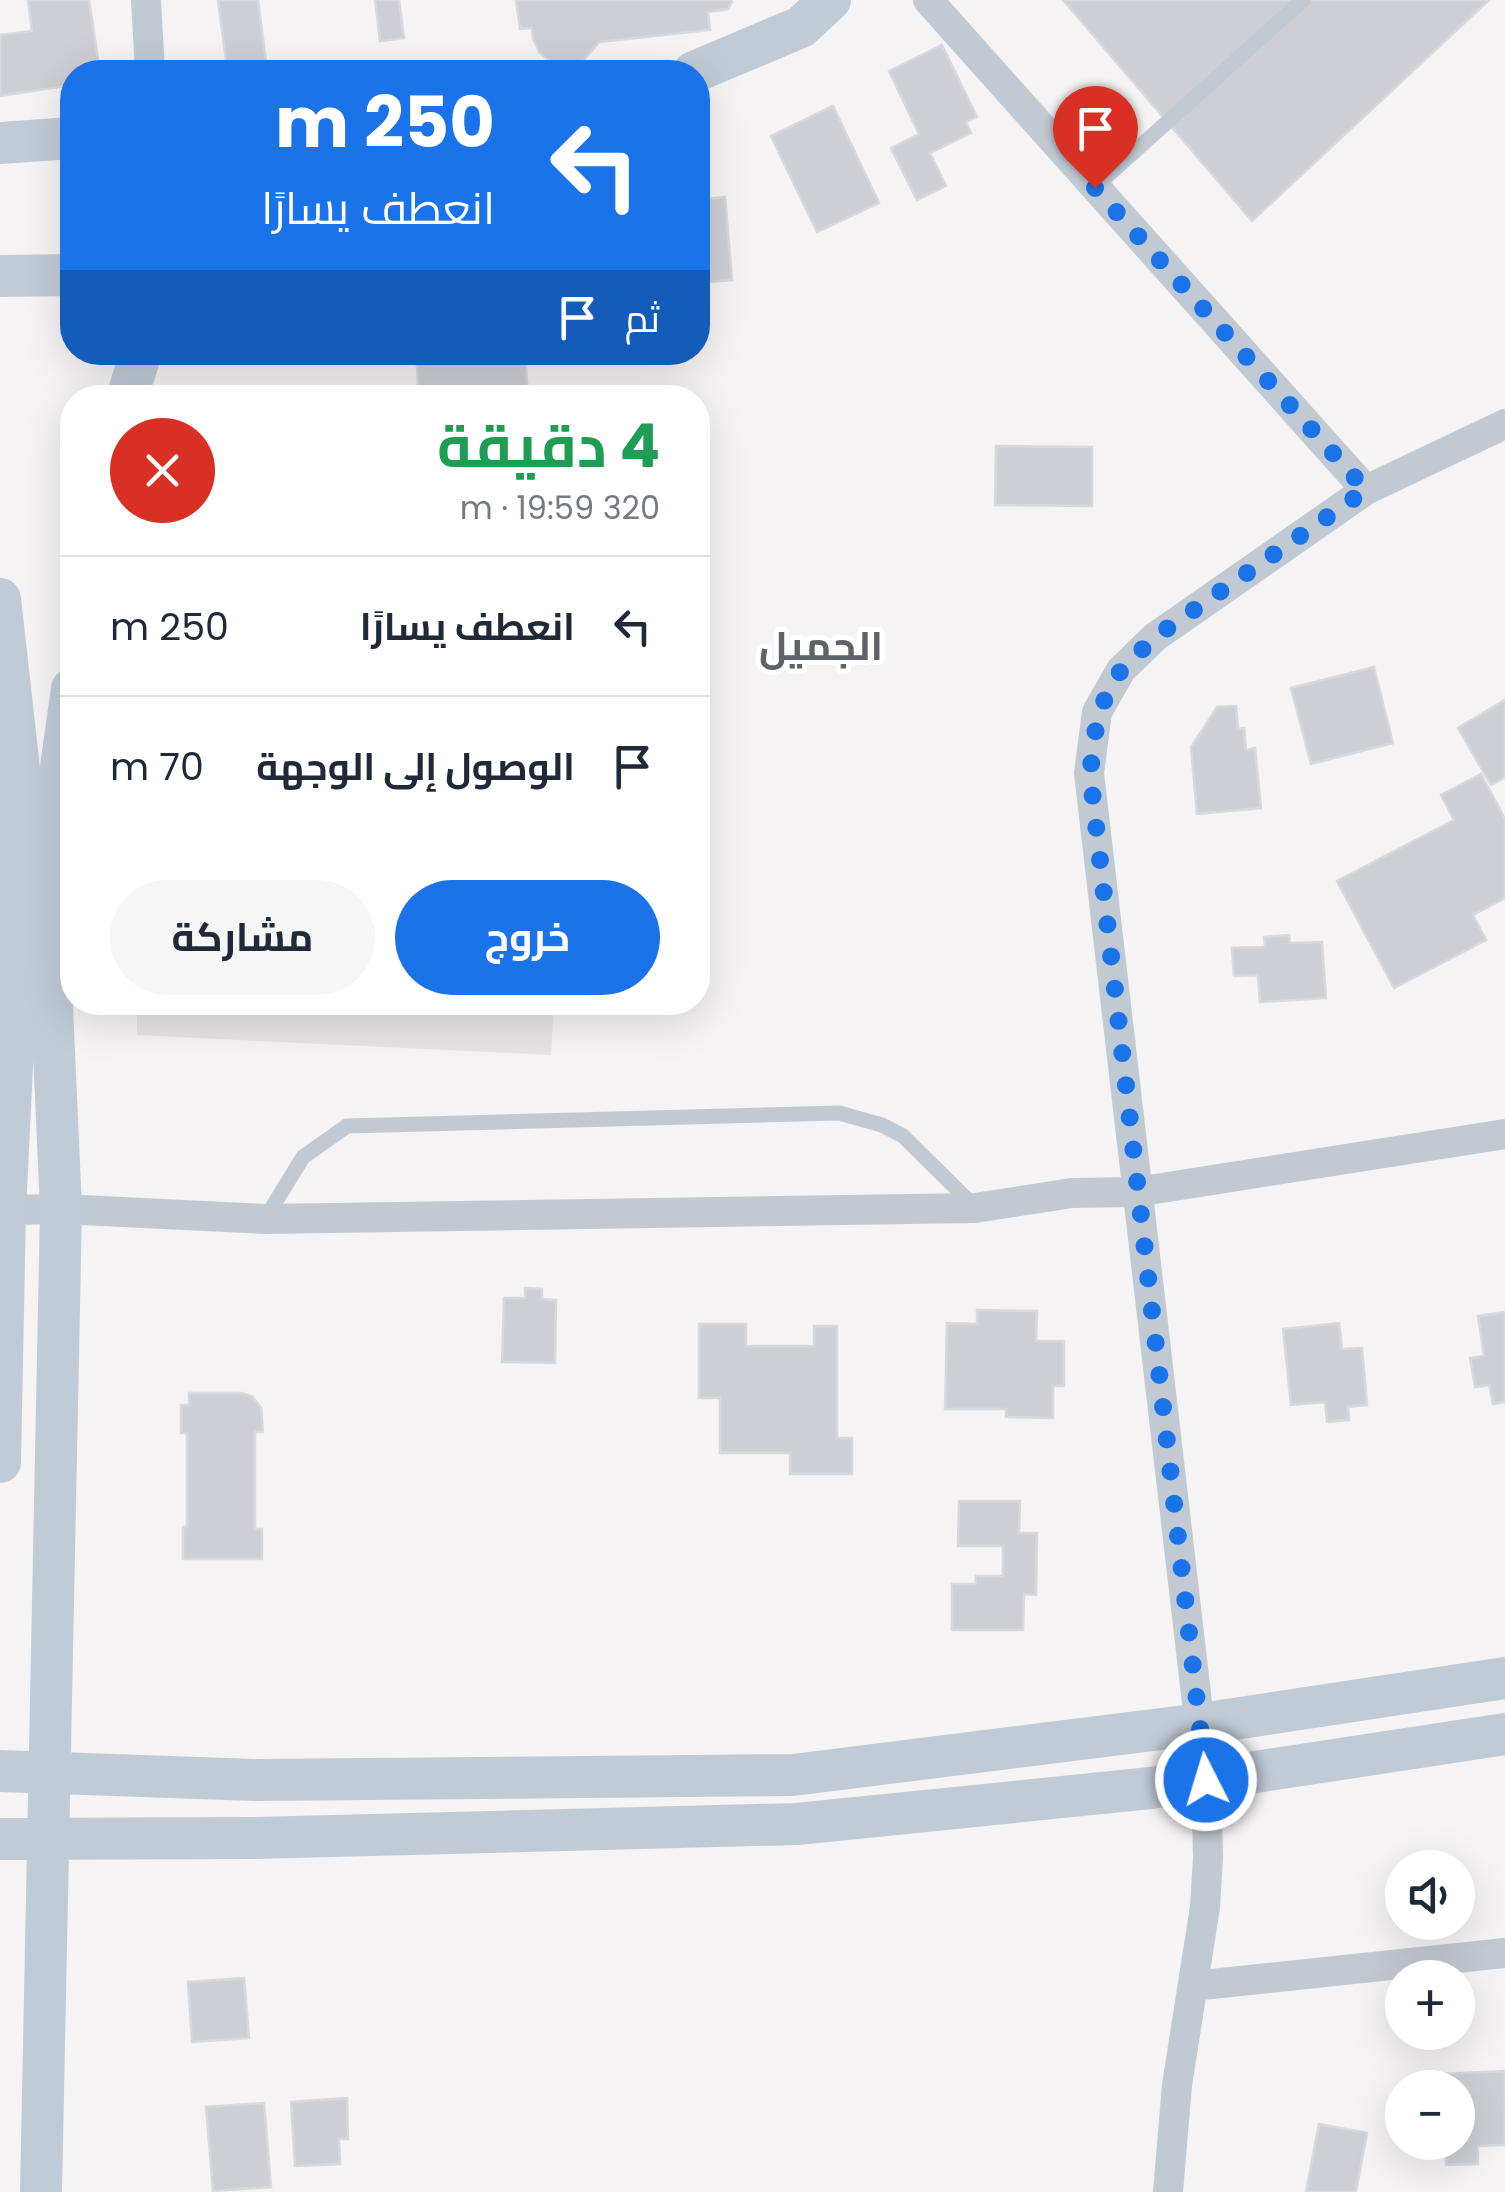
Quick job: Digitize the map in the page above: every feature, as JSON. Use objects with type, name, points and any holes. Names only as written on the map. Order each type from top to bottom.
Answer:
[{"type":"street","points":[[146,0],[149,60]]},
{"type":"street","points":[[710,65],[801,28],[830,0]]},
{"type":"street","points":[[928,0],[1366,490]]},
{"type":"street","points":[[0,142],[60,139]]},
{"type":"street","points":[[0,276],[60,274]]},
{"type":"street","points":[[1168,2192],[1177,2086],[1205,1907],[1206,1780],[1090,773],[1098,712],[1121,670],[1155,637],[1366,490],[1505,424]]},
{"type":"street","points":[[0,599],[19,769],[7,1016],[61,1209],[41,2192]]},
{"type":"street","points":[[0,1462],[2,1210],[27,1080],[51,984],[54,817],[60,774]]},
{"type":"street","points":[[2,1210],[61,1209],[265,1219],[976,1208],[1072,1193],[1136,1192],[1505,1134]]},
{"type":"street","points":[[0,1771],[255,1780],[792,1775],[1202,1724],[1505,1678]]},
{"type":"street","points":[[0,1840],[255,1838],[797,1824],[1151,1788],[1505,1734]]},
{"type":"street","points":[[1193,1986],[1505,1953]]},
{"type":"lane","points":[[1095,188],[1302,0]]},
{"type":"lane","points":[[265,1219],[303,1157],[347,1126],[722,1114],[839,1114],[882,1125],[904,1136],[976,1208]]},
{"type":"shaded area","points":[[137,1015],[553,1015],[551,1055],[137,1035]]},
{"type":"building","points":[[28,0],[89,0],[98,60],[60,60],[60,87],[0,96],[0,35],[32,31]]},
{"type":"building","points":[[218,0],[258,0],[266,60],[226,60]]},
{"type":"building","points":[[375,0],[399,0],[404,38],[380,41]]},
{"type":"building","points":[[516,0],[732,2],[728,9],[708,12],[710,30],[599,42],[584,60],[549,60],[540,53],[532,28],[520,29]]},
{"type":"building","points":[[1063,0],[1489,0],[1252,221]]},
{"type":"building","points":[[942,45],[977,117],[966,122],[971,133],[930,153],[946,186],[917,200],[891,148],[919,134],[889,71]]},
{"type":"building","points":[[833,106],[879,203],[817,232],[771,136]]},
{"type":"building","points":[[725,197],[732,280],[710,282],[710,199]]},
{"type":"building","points":[[417,365],[526,365],[527,385],[418,385]]},
{"type":"building","points":[[996,446],[1092,447],[1092,506],[995,505]]},
{"type":"building","points":[[1374,667],[1393,743],[1311,764],[1291,688]]},
{"type":"building","points":[[1505,700],[1505,777],[1491,785],[1458,728]]},
{"type":"building","points":[[1236,706],[1238,729],[1244,728],[1246,750],[1255,748],[1261,808],[1197,814],[1191,747],[1217,707]]},
{"type":"building","points":[[1481,774],[1505,819],[1505,898],[1473,915],[1486,940],[1394,988],[1337,881],[1454,820],[1441,795]]},
{"type":"building","points":[[1289,935],[1290,943],[1322,942],[1326,998],[1260,1002],[1258,975],[1234,976],[1232,948],[1265,947],[1264,937]]},
{"type":"building","points":[[525,1288],[542,1289],[542,1299],[556,1300],[555,1363],[502,1362],[504,1298],[525,1298]]},
{"type":"building","points":[[977,1310],[1037,1311],[1036,1341],[1064,1341],[1064,1386],[1053,1386],[1053,1418],[1006,1417],[1006,1409],[945,1409],[947,1323],[977,1324]]},
{"type":"building","points":[[1505,1312],[1505,1402],[1493,1404],[1489,1385],[1475,1387],[1470,1358],[1484,1356],[1478,1316]]},
{"type":"building","points":[[1339,1323],[1342,1349],[1362,1348],[1367,1405],[1348,1407],[1349,1420],[1327,1422],[1325,1402],[1291,1405],[1283,1329]]},
{"type":"building","points":[[699,1324],[746,1324],[746,1346],[814,1346],[814,1326],[837,1326],[837,1438],[852,1438],[852,1474],[790,1474],[790,1453],[720,1453],[720,1398],[699,1398]]},
{"type":"building","points":[[189,1393],[242,1393],[253,1397],[261,1408],[263,1432],[255,1432],[255,1529],[262,1529],[262,1559],[183,1559],[187,1433],[181,1433],[181,1405],[189,1405]]},
{"type":"building","points":[[959,1501],[1020,1501],[1019,1533],[1037,1533],[1036,1595],[1024,1594],[1023,1630],[952,1630],[952,1584],[976,1584],[976,1576],[1003,1576],[1003,1546],[958,1546]]},
{"type":"building","points":[[244,1978],[249,2038],[192,2042],[188,1982]]},
{"type":"building","points":[[1505,2071],[1505,2145],[1478,2146],[1478,2164],[1446,2165],[1446,2160],[1475,2160],[1475,2072]]},
{"type":"building","points":[[347,2098],[348,2139],[339,2139],[340,2164],[295,2166],[291,2102]]},
{"type":"building","points":[[264,2103],[271,2187],[213,2191],[206,2107]]},
{"type":"building","points":[[1319,2124],[1367,2133],[1356,2192],[1306,2192]]},
{"type":"district","name":"الجميل","points":[[821,646]]},
{"type":"route","points":[[1095,188],[1366,490],[1155,637],[1121,670],[1098,712],[1090,773],[1206,1780]]}]
